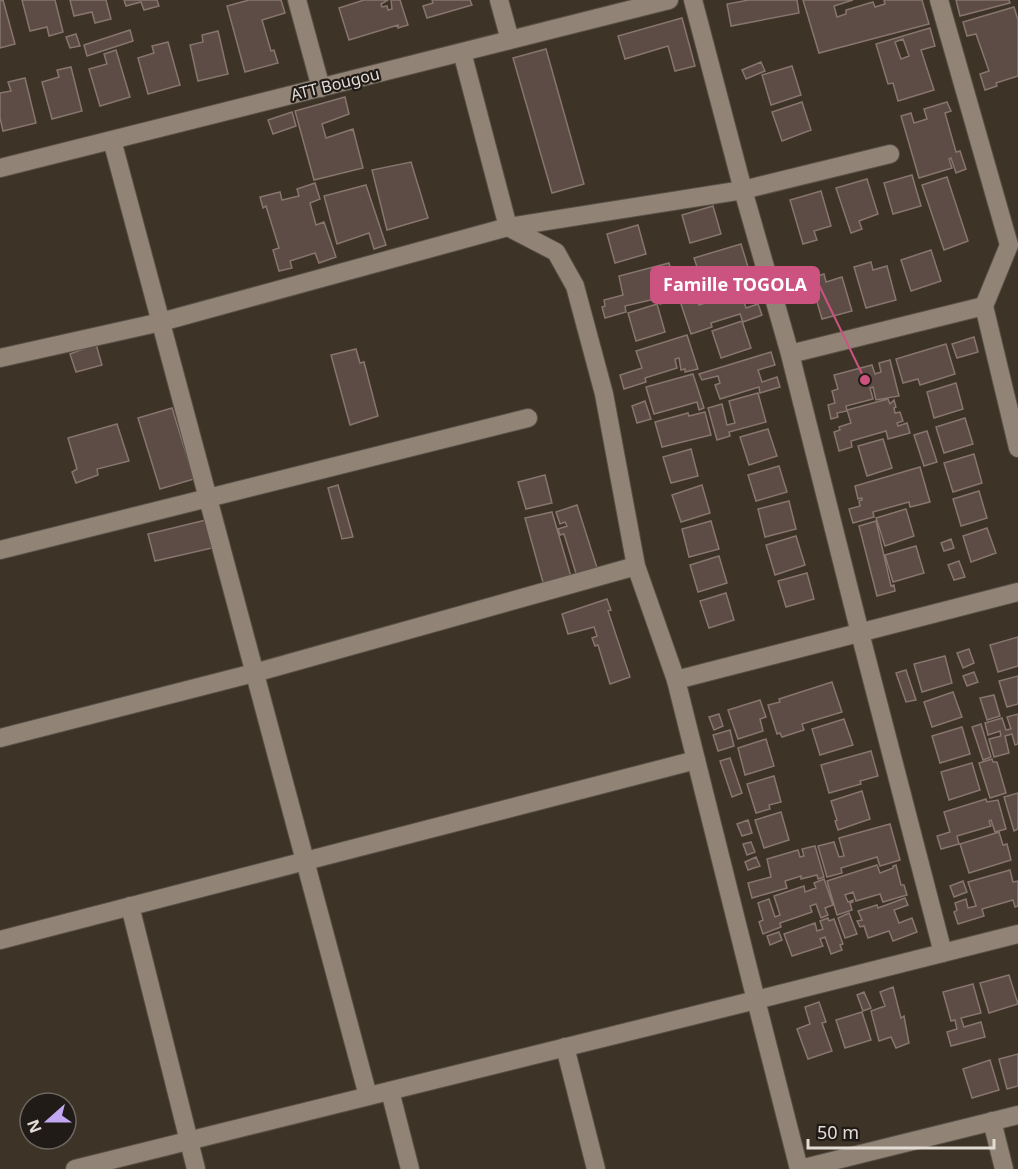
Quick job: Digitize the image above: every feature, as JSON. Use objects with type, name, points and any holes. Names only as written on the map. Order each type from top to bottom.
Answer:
[{"type":"street","points":[[297,0],[321,88]]},
{"type":"street","points":[[499,0],[510,40]]},
{"type":"street","name":"ATT Bougou","points":[[0,168],[669,0]]},
{"type":"street","points":[[693,0],[743,190],[790,354],[943,953]]},
{"type":"street","points":[[939,0],[1009,245],[984,306],[1018,448]]},
{"type":"street","points":[[462,52],[508,227],[556,252],[575,286],[604,394],[636,566],[676,680],[799,1169],[1018,1114]]},
{"type":"street","points":[[112,140],[368,1096]]},
{"type":"street","points":[[0,358],[161,322],[508,227],[743,190],[890,154]]},
{"type":"street","points":[[790,354],[984,306]]},
{"type":"street","points":[[0,550],[528,418]]},
{"type":"street","points":[[0,738],[254,673],[636,566]]},
{"type":"street","points":[[676,680],[1018,592]]},
{"type":"street","points":[[0,940],[696,760]]},
{"type":"street","points":[[130,906],[196,1169]]},
{"type":"street","points":[[75,1169],[1018,934]]},
{"type":"street","points":[[565,1047],[596,1169]]},
{"type":"street","points":[[390,1090],[410,1169]]},
{"type":"street","points":[[992,1121],[1004,1169]]},
{"type":"building","points":[[3,0],[15,44],[0,48],[0,1]]},
{"type":"building","points":[[22,0],[55,0],[63,32],[49,36],[47,27],[30,31]]},
{"type":"building","points":[[70,0],[106,0],[111,19],[95,23],[92,12],[74,16]]},
{"type":"building","points":[[124,0],[157,0],[159,6],[144,10],[141,2],[126,6]]},
{"type":"building","points":[[249,0],[281,0],[285,13],[262,20],[271,51],[274,50],[278,63],[245,72],[227,6]]},
{"type":"building","points":[[364,0],[388,0],[381,4],[382,7],[387,6],[388,10],[392,9],[391,0],[400,0],[408,25],[398,28],[398,25],[349,40],[339,8]]},
{"type":"building","points":[[432,0],[470,0],[472,5],[427,18],[423,6],[433,3]]},
{"type":"building","points":[[749,0],[797,0],[799,13],[731,26],[727,4]]},
{"type":"building","points":[[803,0],[853,0],[834,6],[837,17],[846,14],[846,10],[873,2],[875,7],[885,4],[884,0],[922,0],[929,24],[819,53]]},
{"type":"building","points":[[956,0],[1009,0],[1010,3],[960,16]]},
{"type":"building","points":[[1014,7],[1018,20],[1018,76],[996,83],[997,86],[985,90],[980,74],[989,71],[976,34],[967,36],[963,22]]},
{"type":"building","points":[[682,18],[695,66],[675,71],[668,46],[625,59],[618,36]]},
{"type":"building","points":[[930,28],[935,46],[921,50],[934,90],[898,101],[893,83],[888,84],[876,44]],"holes":[[[903,39],[909,56],[901,59],[895,42]]]},
{"type":"building","points":[[130,30],[133,41],[87,56],[84,45]]},
{"type":"building","points":[[218,31],[228,74],[198,81],[190,45],[203,42],[202,35]]},
{"type":"building","points":[[76,34],[80,46],[70,48],[66,37]]},
{"type":"building","points":[[168,42],[180,85],[148,94],[138,58],[154,53],[152,46]]},
{"type":"building","points":[[546,49],[584,184],[552,193],[513,58]]},
{"type":"building","points":[[116,50],[130,97],[100,106],[89,69],[107,64],[104,54]]},
{"type":"building","points":[[761,62],[765,71],[746,79],[742,70]]},
{"type":"building","points":[[792,66],[801,95],[771,105],[762,75]]},
{"type":"building","points":[[71,67],[82,111],[52,119],[42,82],[59,77],[57,70]]},
{"type":"building","points":[[25,78],[36,123],[3,131],[0,118],[0,93],[11,91],[8,82]]},
{"type":"building","points":[[345,97],[349,114],[322,124],[326,138],[353,129],[363,168],[314,180],[295,111]]},
{"type":"building","points":[[802,102],[811,130],[782,141],[772,112]]},
{"type":"building","points":[[947,102],[951,111],[945,113],[956,152],[960,151],[966,169],[956,173],[951,158],[949,159],[952,168],[919,178],[901,116],[911,113],[914,123],[927,119],[924,109]]},
{"type":"building","points":[[292,112],[296,126],[273,134],[268,120]]},
{"type":"building","points":[[411,162],[428,218],[387,230],[372,170]]},
{"type":"building","points":[[912,175],[921,206],[893,214],[884,183]]},
{"type":"building","points":[[947,177],[968,241],[944,250],[922,185]]},
{"type":"building","points":[[867,179],[878,214],[859,221],[862,229],[851,233],[836,188]]},
{"type":"building","points":[[315,183],[320,199],[310,203],[316,225],[324,222],[336,257],[319,263],[315,253],[290,261],[292,268],[279,271],[273,250],[279,248],[266,206],[263,208],[260,197],[280,192],[282,200],[299,196],[297,189]]},
{"type":"building","points":[[366,185],[386,245],[374,249],[369,233],[337,244],[324,196]]},
{"type":"building","points":[[821,191],[831,226],[814,231],[817,240],[803,244],[790,200]]},
{"type":"building","points":[[713,206],[721,234],[690,243],[682,215]]},
{"type":"building","points":[[638,225],[646,254],[615,263],[607,234]]},
{"type":"building","points":[[741,244],[752,280],[734,285],[732,279],[704,288],[694,258]]},
{"type":"building","points":[[931,250],[941,281],[911,291],[901,260]]},
{"type":"building","points":[[871,262],[873,270],[887,266],[896,300],[866,308],[854,267]]},
{"type":"building","points":[[669,263],[678,299],[660,304],[659,298],[625,306],[626,312],[605,318],[602,307],[605,306],[604,300],[623,295],[619,276]]},
{"type":"building","points":[[824,274],[826,282],[842,277],[852,311],[822,319],[810,278]]},
{"type":"building","points":[[753,281],[758,294],[743,299],[746,308],[758,304],[762,315],[743,322],[740,314],[711,323],[712,327],[691,334],[680,301],[696,295],[699,305],[705,303],[702,294]]},
{"type":"building","points":[[657,304],[665,332],[636,341],[628,313]]},
{"type":"building","points":[[742,321],[751,348],[721,358],[712,331]]},
{"type":"building","points":[[687,335],[698,369],[685,372],[685,369],[681,370],[679,358],[675,359],[677,368],[645,378],[646,382],[624,389],[620,375],[642,368],[636,351]]},
{"type":"building","points":[[974,337],[978,352],[957,358],[952,344]]},
{"type":"building","points":[[96,344],[102,365],[76,372],[70,354]]},
{"type":"building","points":[[946,344],[955,374],[920,385],[918,379],[903,383],[896,359]]},
{"type":"building","points":[[356,349],[360,363],[364,362],[378,416],[350,425],[331,355]]},
{"type":"building","points":[[771,352],[775,365],[758,370],[762,382],[777,377],[780,387],[760,393],[759,387],[720,399],[715,385],[720,383],[718,376],[702,380],[699,374]]},
{"type":"building","points":[[890,360],[899,396],[876,400],[873,387],[870,388],[873,399],[846,406],[847,411],[837,413],[838,417],[831,419],[828,405],[835,403],[832,391],[838,389],[834,375],[872,365],[875,374],[881,372],[879,363]]},
{"type":"building","points":[[693,374],[704,408],[699,410],[697,402],[654,414],[646,387]]},
{"type":"building","points":[[956,383],[963,409],[934,418],[927,392]]},
{"type":"building","points":[[758,393],[766,422],[729,432],[730,436],[717,440],[708,408],[722,404],[727,425],[735,423],[729,401]]},
{"type":"building","points":[[888,399],[890,404],[894,400],[895,413],[900,412],[903,421],[897,423],[898,426],[907,423],[910,433],[888,439],[886,431],[851,441],[852,447],[839,451],[834,432],[840,430],[839,427],[851,423],[847,410]]},
{"type":"building","points":[[645,401],[651,419],[637,423],[632,406]]},
{"type":"building","points":[[172,408],[194,479],[160,489],[138,418]]},
{"type":"building","points":[[705,412],[711,435],[662,447],[655,422],[688,413],[689,416]]},
{"type":"building","points":[[965,418],[973,444],[944,453],[936,427]]},
{"type":"building","points":[[117,424],[129,461],[97,469],[98,475],[76,483],[72,472],[77,469],[68,438]]},
{"type":"building","points":[[768,429],[777,456],[749,465],[740,437]]},
{"type":"building","points":[[927,431],[937,462],[924,466],[914,435]]},
{"type":"building","points":[[883,439],[892,468],[867,476],[858,446]]},
{"type":"building","points":[[691,449],[698,476],[671,483],[663,457]]},
{"type":"building","points":[[974,454],[982,483],[953,492],[944,463]]},
{"type":"building","points":[[779,466],[787,492],[756,501],[748,475]]},
{"type":"building","points":[[920,467],[930,502],[910,507],[909,502],[873,512],[874,517],[853,523],[849,509],[860,506],[859,501],[862,500],[862,498],[858,499],[855,486]]},
{"type":"building","points":[[545,475],[552,503],[526,509],[518,482]]},
{"type":"building","points":[[338,485],[353,537],[342,539],[328,488]]},
{"type":"building","points":[[702,485],[710,513],[681,522],[672,495]]},
{"type":"building","points":[[979,491],[987,518],[961,526],[953,499]]},
{"type":"building","points":[[789,501],[796,529],[765,537],[758,509]]},
{"type":"building","points":[[577,505],[599,574],[578,580],[564,534],[560,535],[558,529],[567,526],[565,522],[560,524],[556,512]]},
{"type":"building","points":[[906,509],[914,536],[885,546],[876,518]]},
{"type":"building","points":[[552,512],[572,580],[544,586],[525,518]]},
{"type":"building","points":[[206,520],[212,548],[155,561],[148,534]]},
{"type":"building","points":[[711,521],[719,549],[689,557],[682,529]]},
{"type":"building","points":[[876,521],[891,586],[894,585],[895,591],[877,596],[859,526]]},
{"type":"building","points":[[987,528],[996,553],[971,562],[963,536]]},
{"type":"building","points":[[796,536],[805,565],[775,575],[766,545]]},
{"type":"building","points":[[951,539],[954,548],[944,551],[941,543]]},
{"type":"building","points":[[916,546],[924,573],[893,582],[885,555]]},
{"type":"building","points":[[719,556],[727,583],[698,592],[690,565]]},
{"type":"building","points":[[959,561],[965,577],[954,580],[948,565]]},
{"type":"building","points":[[807,573],[814,599],[786,607],[778,581]]},
{"type":"building","points":[[726,593],[734,620],[709,628],[700,601]]},
{"type":"building","points":[[607,599],[611,610],[608,611],[630,677],[610,684],[598,645],[595,646],[592,638],[597,636],[594,627],[568,634],[562,614]]},
{"type":"building","points":[[1018,637],[1018,666],[998,672],[990,645]]},
{"type":"building","points":[[969,649],[974,663],[963,668],[957,653]]},
{"type":"building","points":[[945,656],[952,683],[922,692],[914,664]]},
{"type":"building","points":[[906,670],[916,700],[906,702],[896,673]]},
{"type":"building","points":[[974,672],[978,682],[967,686],[963,676]]},
{"type":"building","points":[[1018,676],[1018,704],[1007,707],[999,681]]},
{"type":"building","points":[[832,682],[842,712],[802,724],[804,730],[782,737],[780,733],[777,734],[768,705],[780,702],[779,699]]},
{"type":"building","points":[[953,692],[962,717],[932,727],[924,702]]},
{"type":"building","points":[[994,695],[1000,716],[987,720],[980,698]]},
{"type":"building","points":[[760,700],[766,717],[760,719],[763,731],[738,739],[728,710]]},
{"type":"building","points":[[719,714],[723,726],[714,730],[709,717]]},
{"type":"building","points":[[1018,714],[1018,744],[1015,745],[1012,734],[1005,736],[1009,753],[994,757],[989,739],[1001,736],[1000,731],[988,735],[985,723],[1002,718],[1006,730],[1011,729],[1007,717]]},
{"type":"building","points":[[844,719],[853,745],[820,755],[812,729]]},
{"type":"building","points":[[981,724],[991,757],[983,760],[972,727]]},
{"type":"building","points":[[962,727],[970,754],[940,763],[932,736]]},
{"type":"building","points":[[730,730],[734,746],[718,751],[713,735]]},
{"type":"building","points":[[766,739],[774,766],[745,775],[738,748]]},
{"type":"building","points":[[871,751],[878,776],[860,781],[861,784],[829,793],[821,765]]},
{"type":"building","points":[[730,758],[742,793],[732,797],[720,761]]},
{"type":"building","points":[[992,759],[993,762],[997,762],[1006,793],[990,798],[979,763]]},
{"type":"building","points":[[972,763],[980,790],[949,800],[941,772]]},
{"type":"building","points":[[774,776],[781,802],[769,805],[770,809],[756,813],[747,784]]},
{"type":"building","points":[[862,791],[870,819],[838,830],[831,801]]},
{"type":"building","points":[[1018,793],[1018,829],[1014,831],[1004,797]]},
{"type":"building","points":[[986,799],[987,802],[998,800],[1006,829],[995,832],[991,820],[989,821],[991,826],[957,836],[959,844],[941,849],[937,836],[950,832],[944,812]]},
{"type":"building","points":[[781,812],[789,840],[764,848],[755,820]]},
{"type":"building","points":[[748,820],[752,833],[742,836],[737,824]]},
{"type":"building","points":[[890,824],[900,860],[880,866],[877,857],[841,868],[842,873],[827,877],[818,846],[834,842],[839,857],[844,856],[839,838]]},
{"type":"building","points":[[999,832],[1003,845],[1007,844],[1011,860],[969,873],[960,844]]},
{"type":"building","points":[[751,842],[755,852],[747,855],[743,844]]},
{"type":"building","points":[[815,846],[824,877],[818,879],[817,875],[801,879],[801,876],[785,881],[787,888],[752,898],[748,883],[771,877],[767,859],[798,850],[800,857],[804,856],[802,849]]},
{"type":"building","points":[[756,857],[760,866],[748,870],[745,862]]},
{"type":"building","points":[[877,865],[880,873],[896,865],[901,885],[904,885],[907,895],[883,902],[880,894],[856,901],[853,892],[845,895],[848,902],[853,900],[850,903],[852,910],[837,915],[827,881]]},
{"type":"building","points":[[1010,870],[1013,882],[1018,881],[1018,906],[1015,907],[1013,900],[982,909],[984,916],[958,924],[954,912],[957,910],[955,903],[966,899],[968,908],[976,906],[968,882]]},
{"type":"building","points":[[824,879],[833,905],[825,908],[828,915],[821,918],[816,904],[810,906],[812,912],[780,923],[781,927],[763,934],[759,922],[763,920],[758,903],[769,899],[775,917],[780,915],[774,896],[804,886],[805,892],[816,888],[814,883]]},
{"type":"building","points":[[963,881],[967,892],[954,897],[950,886]]},
{"type":"building","points":[[905,898],[908,905],[894,910],[899,923],[912,918],[917,932],[893,941],[889,931],[868,938],[864,926],[860,927],[857,921],[862,920],[858,911],[877,905],[878,908]]},
{"type":"building","points":[[849,913],[857,934],[845,938],[838,918]]},
{"type":"building","points":[[828,918],[829,921],[834,919],[843,944],[840,945],[842,950],[831,954],[825,937],[820,939],[823,946],[792,956],[784,934],[815,923],[817,931],[823,929],[820,921]]},
{"type":"building","points":[[779,932],[782,940],[770,945],[767,936]]},
{"type":"building","points":[[1009,975],[1018,1004],[989,1013],[980,983]]},
{"type":"building","points":[[973,984],[981,1013],[961,1018],[964,1027],[981,1022],[985,1037],[951,1046],[947,1032],[957,1029],[955,1020],[951,1021],[943,992]]},
{"type":"building","points":[[893,987],[901,1018],[904,1016],[909,1043],[896,1048],[891,1037],[879,1041],[871,1011],[885,1006],[880,992]]},
{"type":"building","points":[[864,992],[871,1008],[863,1011],[857,995]]},
{"type":"building","points":[[819,1002],[826,1022],[822,1023],[832,1051],[808,1059],[797,1029],[810,1024],[805,1007]]},
{"type":"building","points":[[862,1012],[871,1040],[845,1048],[836,1020]]},
{"type":"building","points":[[1018,1054],[1018,1086],[1007,1089],[999,1059]]},
{"type":"building","points":[[990,1060],[999,1090],[972,1098],[963,1069]]},
{"type":"place","name":"Famille TOGOLA","points":[[865,380]]}]
